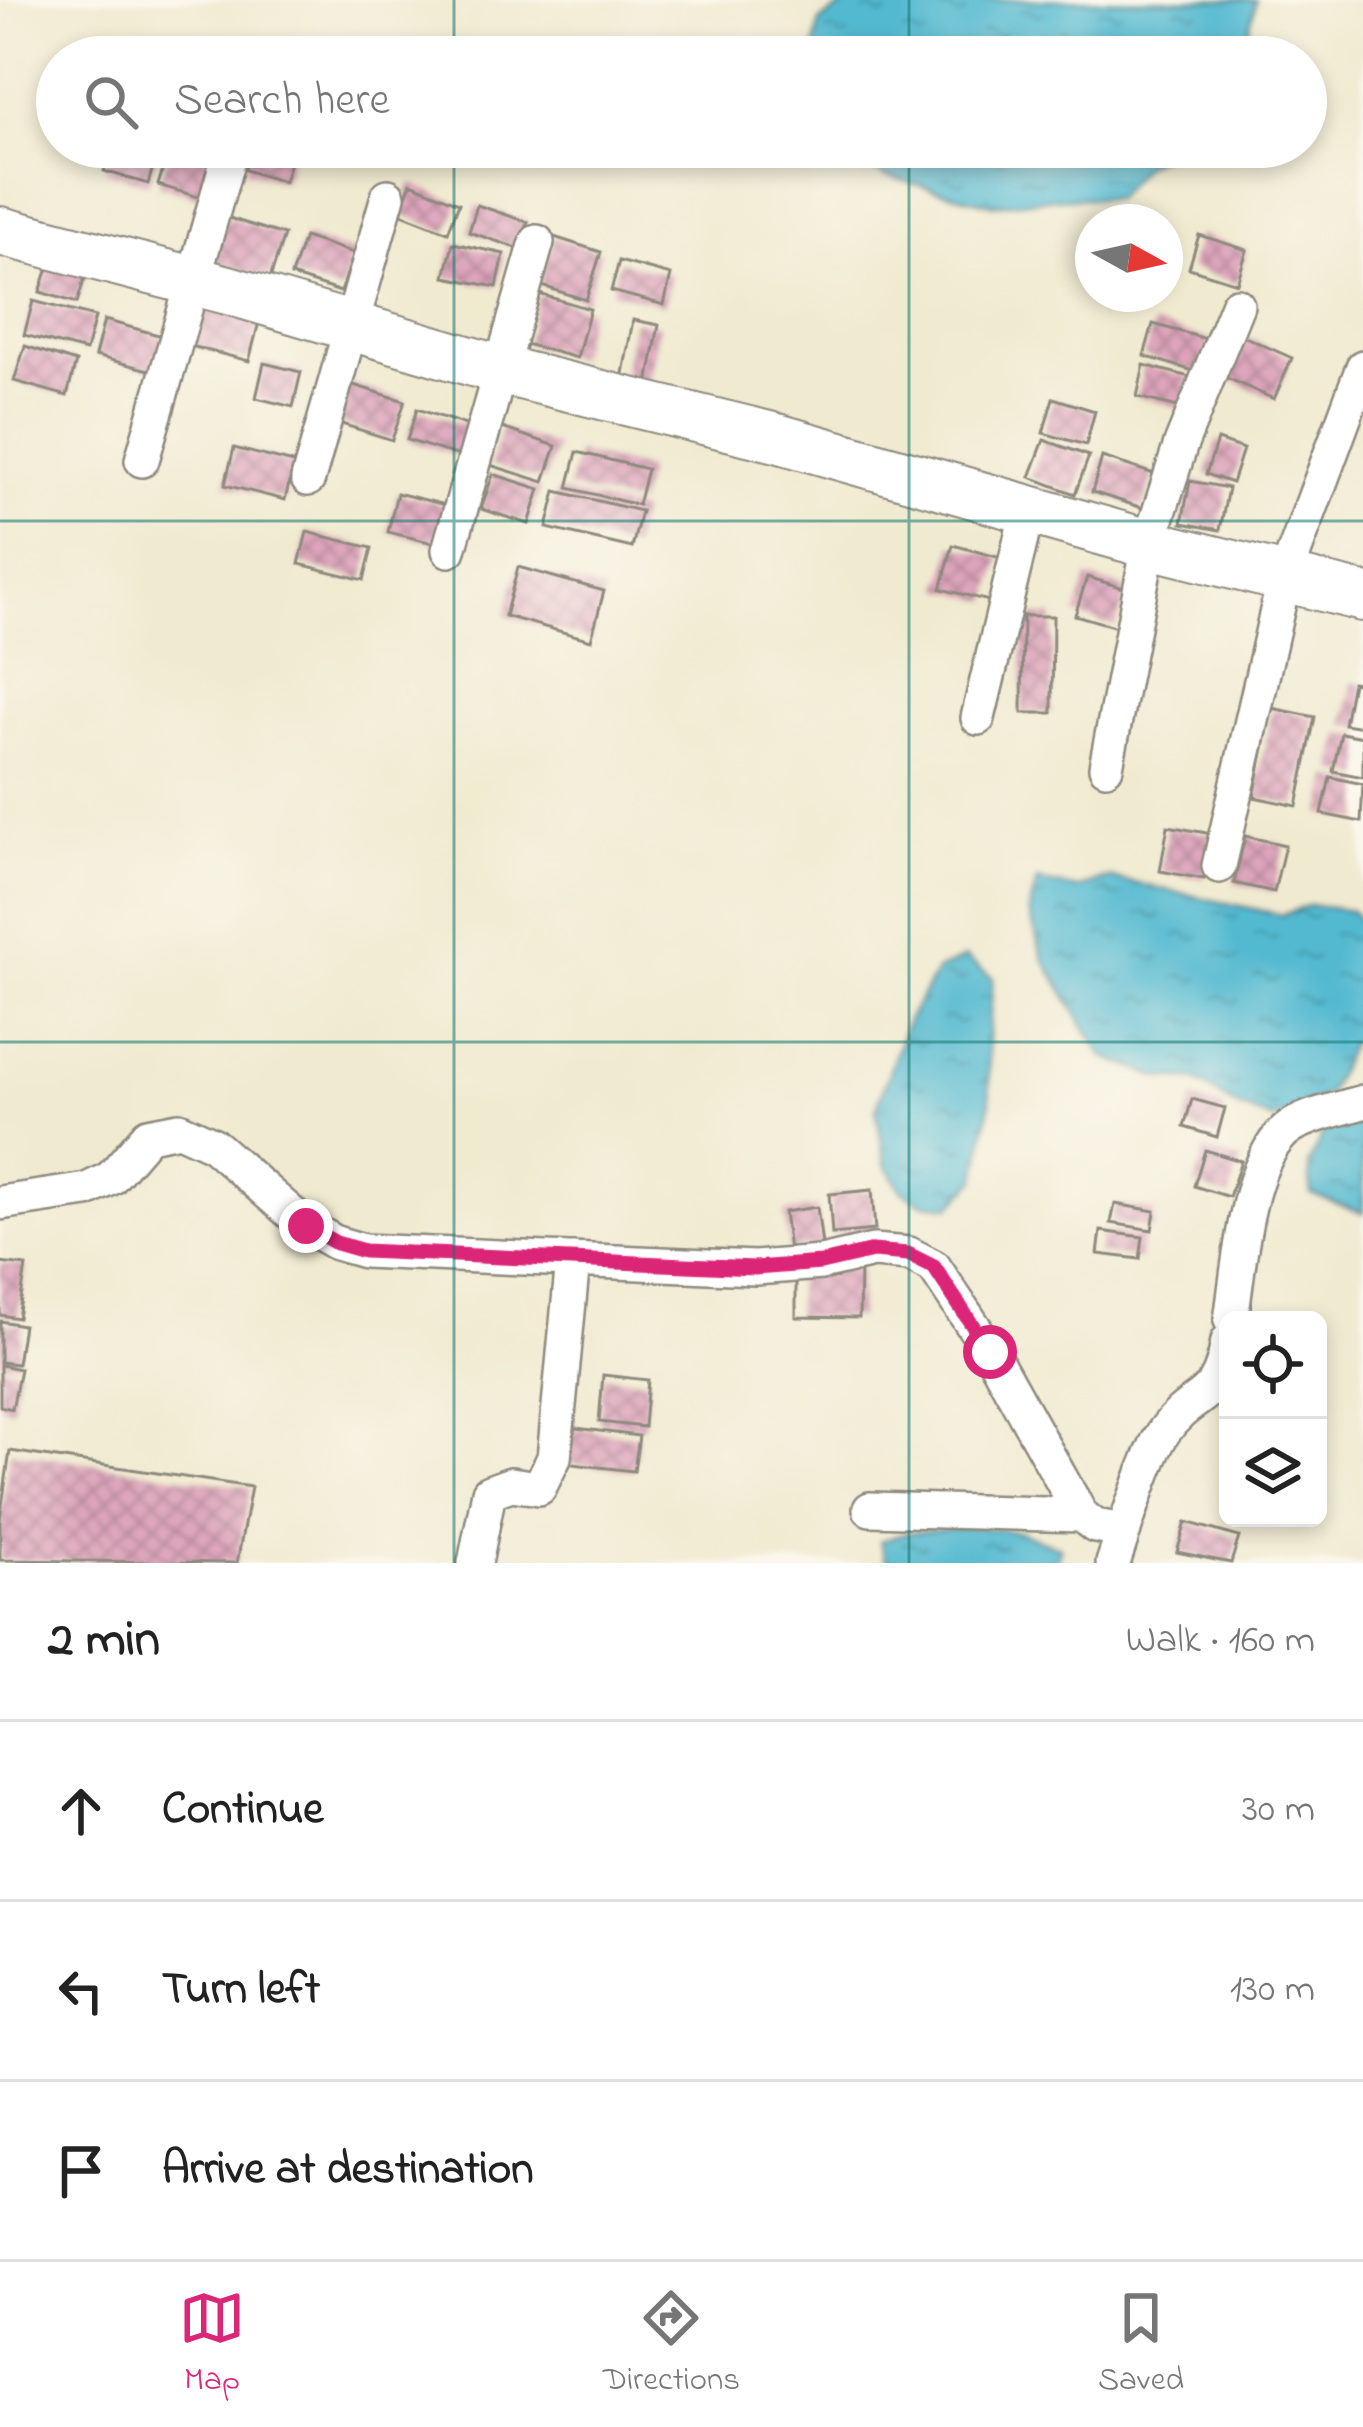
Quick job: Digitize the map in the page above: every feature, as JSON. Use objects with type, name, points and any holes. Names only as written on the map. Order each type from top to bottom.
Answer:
[{"type":"street","points":[[142,460],[225,168]]},
{"type":"street","points":[[308,479],[388,196]]},
{"type":"street","points":[[0,231],[499,370],[777,438],[1149,544],[1363,597]]},
{"type":"street","points":[[449,550],[537,242]]},
{"type":"street","points":[[1106,766],[1149,544],[1181,444],[1237,305]]},
{"type":"street","points":[[1219,866],[1284,580],[1363,367]]},
{"type":"street","points":[[978,718],[1028,510]]},
{"type":"street","points":[[1232,1311],[1247,1215],[1275,1142],[1292,1126],[1363,1102]]},
{"type":"street","points":[[0,1203],[87,1190],[112,1178],[148,1135],[179,1129],[212,1144],[306,1226],[336,1243],[364,1251],[755,1268],[821,1263],[873,1251],[908,1254],[934,1267],[990,1352],[1081,1515],[1119,1547],[1163,1432],[1206,1397],[1219,1378]]},
{"type":"street","points":[[475,1563],[489,1492],[511,1484],[539,1488],[554,1458],[573,1260]]},
{"type":"street","points":[[870,1509],[1081,1515]]},
{"type":"water","points":[[852,0],[1256,0],[1248,36],[817,36],[820,22]]},
{"type":"water","points":[[869,168],[1141,168],[1114,199],[1056,198],[994,205]]},
{"type":"water","points":[[1110,878],[1282,915],[1310,905],[1351,911],[1363,924],[1363,1043],[1351,1042],[1328,1094],[1274,1120],[1239,1108],[1197,1081],[1156,1077],[1103,1056],[1043,958],[1029,912],[1037,881],[1077,889]]},
{"type":"water","points":[[965,958],[993,978],[990,1104],[977,1179],[951,1206],[922,1203],[901,1190],[885,1163],[876,1109],[908,1019],[937,971]]},
{"type":"water","points":[[1349,1120],[1363,1126],[1363,1213],[1311,1194],[1309,1163],[1324,1131]]},
{"type":"water","points":[[978,1527],[1018,1532],[1060,1547],[1056,1563],[887,1563],[880,1541],[905,1533]]},
{"type":"building","points":[[105,168],[153,168],[148,184]]},
{"type":"building","points":[[163,168],[215,168],[205,199],[158,185]]},
{"type":"building","points":[[246,168],[288,168],[284,182]]},
{"type":"building","points":[[411,183],[459,203],[448,232],[399,213]]},
{"type":"building","points":[[477,205],[528,222],[520,249],[469,232]]},
{"type":"building","points":[[226,217],[284,235],[270,279],[212,261]]},
{"type":"building","points":[[1199,235],[1247,250],[1237,283],[1189,268]]},
{"type":"building","points":[[304,237],[354,253],[341,292],[291,276]]},
{"type":"building","points":[[554,237],[601,252],[586,300],[539,285]]},
{"type":"building","points":[[453,243],[504,254],[497,287],[445,277]]},
{"type":"building","points":[[53,253],[89,264],[77,303],[40,292]]},
{"type":"building","points":[[619,261],[671,275],[664,305],[611,291]]},
{"type":"building","points":[[539,294],[590,309],[577,358],[525,344]]},
{"type":"building","points":[[202,295],[262,310],[249,361],[190,346]]},
{"type":"building","points":[[33,301],[95,317],[86,351],[24,335]]},
{"type":"building","points":[[104,320],[166,337],[156,372],[95,356]]},
{"type":"building","points":[[633,320],[659,325],[648,384],[622,379]]},
{"type":"building","points":[[1153,324],[1210,340],[1200,373],[1144,356]]},
{"type":"building","points":[[1243,336],[1292,358],[1274,399],[1225,377]]},
{"type":"building","points":[[25,346],[76,362],[67,396],[14,381]]},
{"type":"building","points":[[264,363],[301,372],[293,407],[256,398]]},
{"type":"building","points":[[1144,365],[1190,377],[1182,408],[1137,397]]},
{"type":"building","points":[[347,383],[405,401],[392,440],[335,422]]},
{"type":"building","points":[[1053,398],[1095,411],[1086,445],[1043,433]]},
{"type":"building","points":[[417,409],[472,427],[463,457],[407,440]]},
{"type":"building","points":[[502,428],[556,446],[544,482],[490,465]]},
{"type":"building","points":[[1044,440],[1089,456],[1075,494],[1030,477]]},
{"type":"building","points":[[1217,440],[1243,449],[1232,483],[1206,474]]},
{"type":"building","points":[[234,448],[294,463],[285,500],[225,485]]},
{"type":"building","points":[[577,452],[647,469],[638,505],[568,488]]},
{"type":"building","points":[[1102,457],[1154,474],[1143,508],[1092,492]]},
{"type":"building","points":[[493,474],[540,489],[529,524],[481,509]]},
{"type":"building","points":[[1190,481],[1228,488],[1220,530],[1182,523]]},
{"type":"building","points":[[556,491],[641,511],[632,548],[547,528]]},
{"type":"building","points":[[397,493],[446,505],[437,544],[388,532]]},
{"type":"building","points":[[307,532],[372,548],[364,580],[299,564]]},
{"type":"building","points":[[953,545],[1001,558],[989,601],[941,589]]},
{"type":"building","points":[[518,567],[604,591],[591,640],[505,616]]},
{"type":"building","points":[[1087,577],[1127,589],[1116,627],[1075,615]]},
{"type":"building","points":[[1023,616],[1053,616],[1052,713],[1022,713]]},
{"type":"building","points":[[1352,682],[1363,684],[1363,727],[1344,724]]},
{"type":"building","points":[[1272,708],[1315,717],[1297,806],[1254,797]]},
{"type":"building","points":[[1341,733],[1363,737],[1363,777],[1333,771]]},
{"type":"building","points":[[1330,777],[1363,784],[1361,822],[1322,814]]},
{"type":"building","points":[[1168,826],[1212,834],[1204,879],[1160,871]]},
{"type":"building","points":[[1245,836],[1285,845],[1274,892],[1234,883]]},
{"type":"building","points":[[1192,1099],[1225,1108],[1217,1137],[1184,1127]]},
{"type":"building","points":[[1205,1150],[1241,1161],[1229,1197],[1194,1186]]},
{"type":"building","points":[[872,1190],[875,1230],[832,1234],[829,1194]]},
{"type":"building","points":[[1115,1204],[1155,1211],[1152,1230],[1111,1223]]},
{"type":"building","points":[[817,1207],[822,1245],[789,1250],[784,1212]]},
{"type":"building","points":[[1101,1231],[1143,1237],[1140,1259],[1098,1254]]},
{"type":"building","points":[[0,1263],[26,1266],[18,1318],[0,1315]]},
{"type":"building","points":[[796,1267],[860,1268],[859,1318],[796,1317]]},
{"type":"building","points":[[0,1321],[23,1325],[17,1364],[0,1362]]},
{"type":"building","points":[[0,1365],[20,1369],[12,1409],[0,1406]]},
{"type":"building","points":[[603,1375],[648,1380],[644,1427],[599,1422]]},
{"type":"building","points":[[568,1427],[639,1436],[634,1471],[564,1463]]},
{"type":"building","points":[[10,1451],[251,1487],[237,1563],[0,1560],[0,1519]]},
{"type":"building","points":[[1186,1522],[1239,1537],[1231,1563],[1177,1552]]},
{"type":"route","points":[[306,1226],[336,1243],[364,1251],[755,1268],[821,1263],[873,1251],[908,1254],[934,1267],[990,1352]]}]
